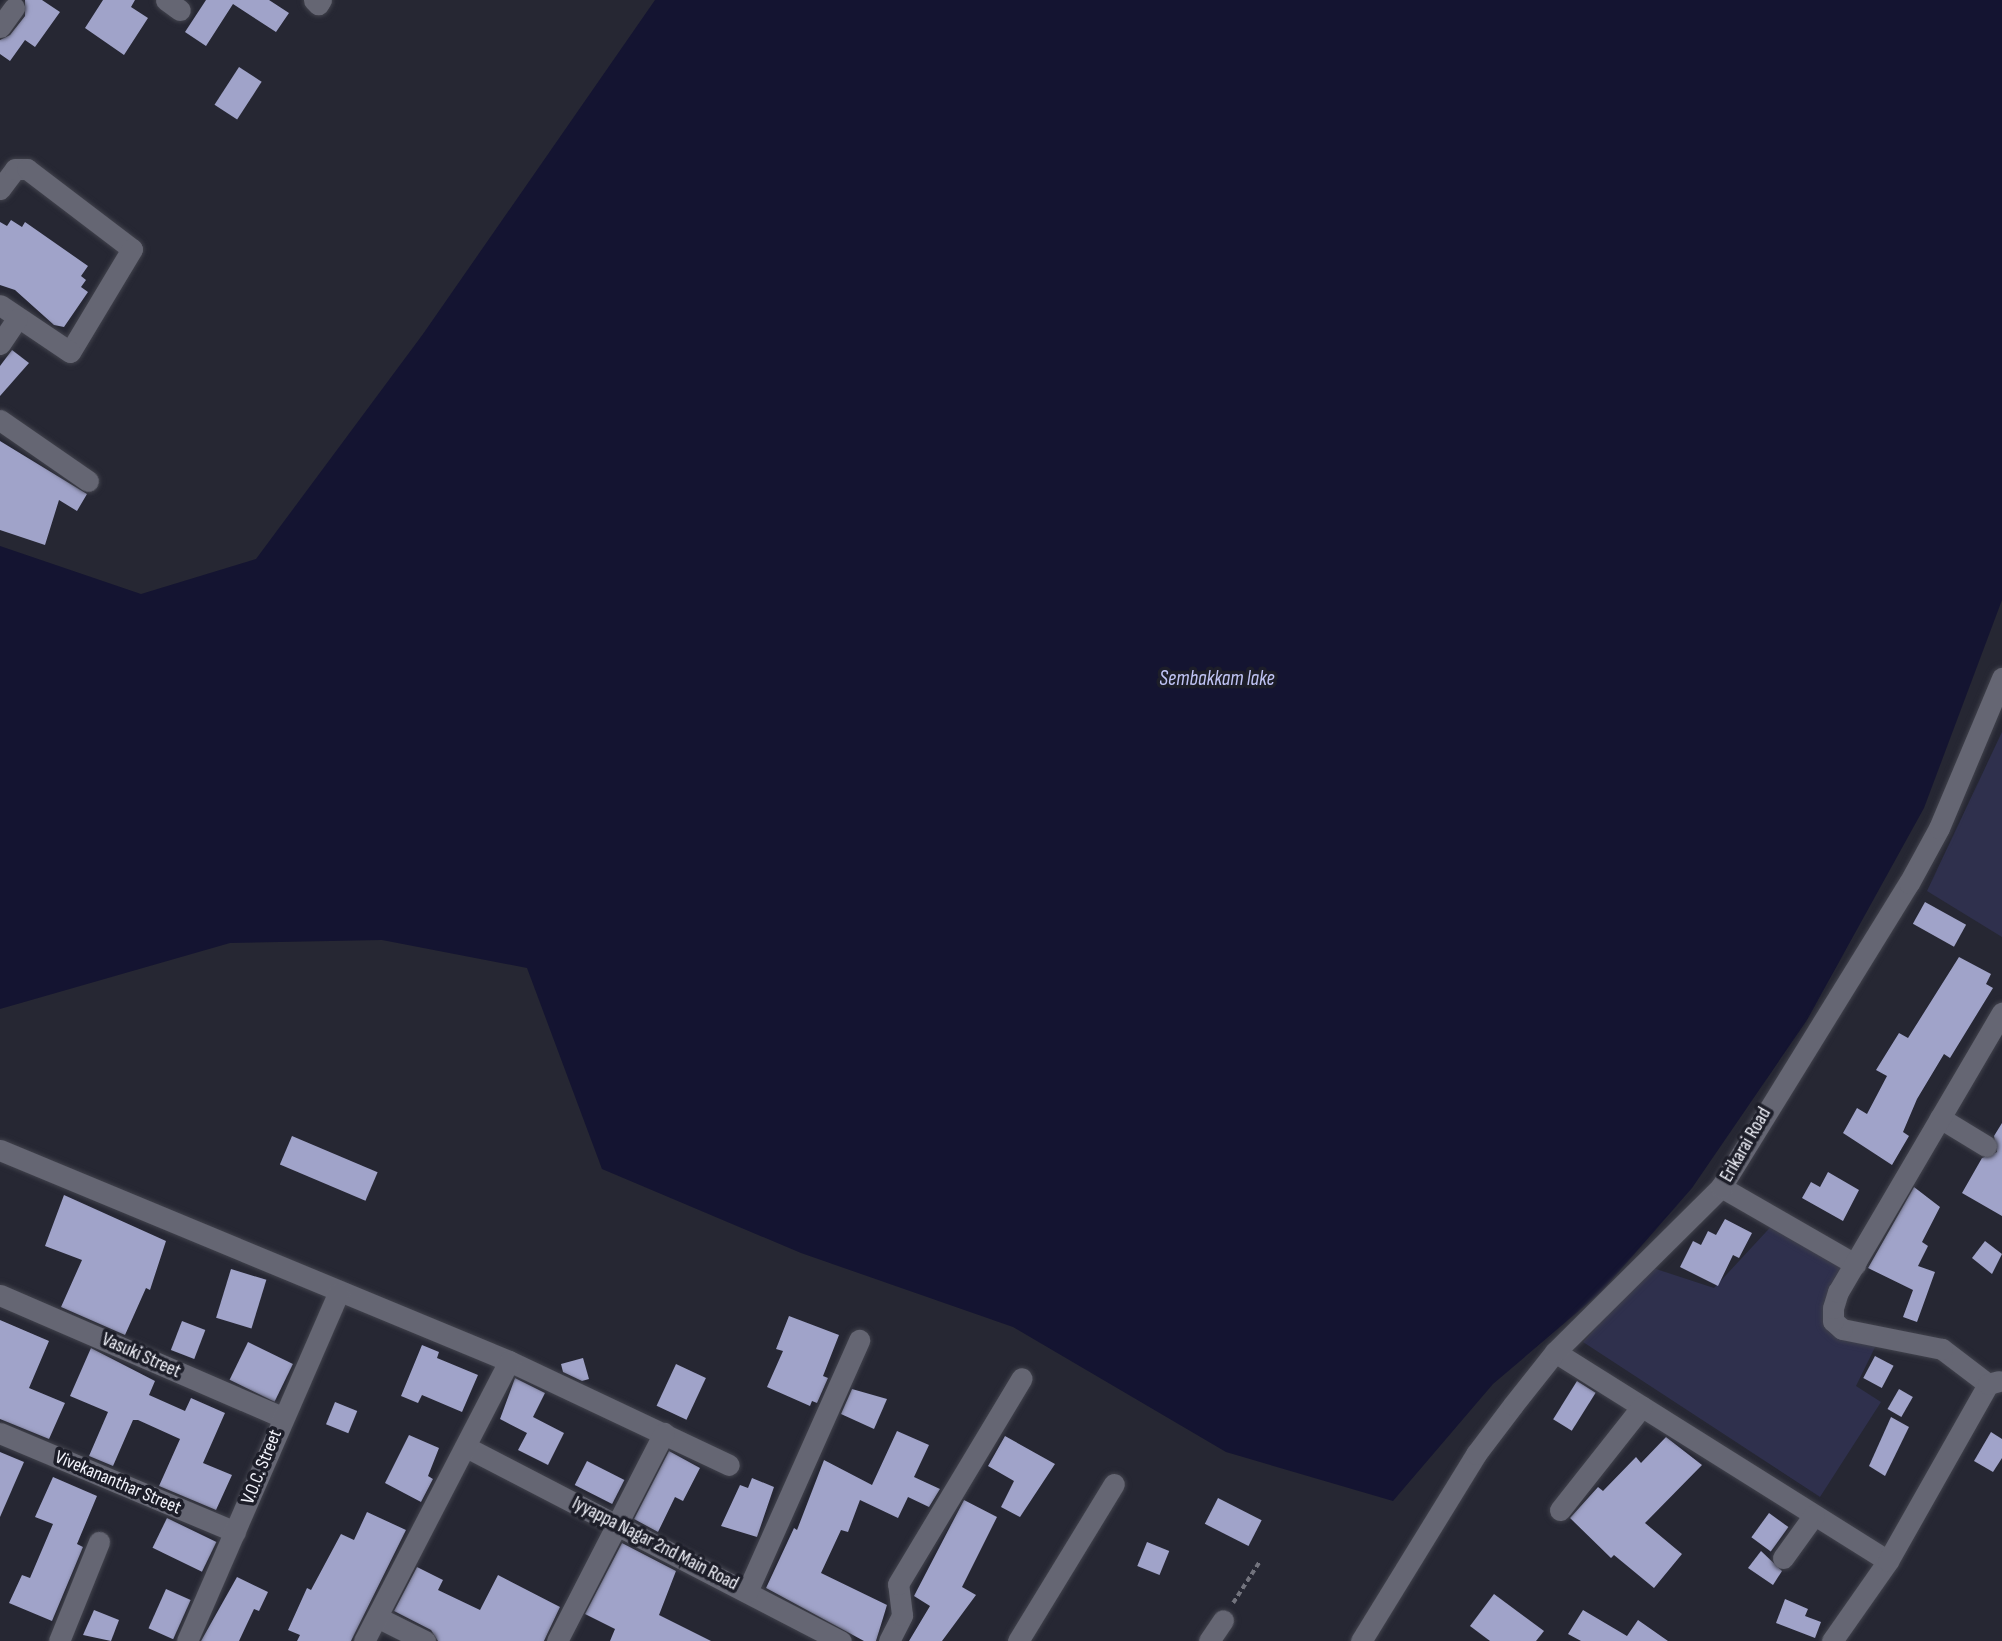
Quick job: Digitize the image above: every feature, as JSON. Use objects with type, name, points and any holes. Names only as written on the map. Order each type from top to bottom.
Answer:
[{"type":"street","points":[[314,0],[321,0]]},
{"type":"street","points":[[0,27],[15,8]]},
{"type":"street","points":[[0,188],[15,170],[27,169],[132,249],[70,352],[17,319],[0,305]]},
{"type":"street","points":[[0,344],[17,319]]},
{"type":"street","points":[[0,420],[89,481]]},
{"type":"street","name":"Erikarai Road","points":[[1361,1641],[1410,1557],[1476,1454],[1555,1352],[1721,1187],[1909,883],[1996,716],[2002,678]]},
{"type":"street","points":[[1832,1641],[1888,1560],[1995,1382],[1942,1349],[1842,1329],[1833,1321],[1833,1308],[1855,1264],[2002,1012]]},
{"type":"street","points":[[1940,1118],[1986,1146]]},
{"type":"street","points":[[0,1150],[338,1293],[509,1361],[729,1465]]},
{"type":"street","points":[[1721,1187],[1855,1264]]},
{"type":"street","name":"V.O.C. Street","points":[[187,1641],[338,1293]]},
{"type":"street","name":"Vasuki Street","points":[[0,1295],[282,1418]]},
{"type":"street","points":[[747,1591],[859,1340]]},
{"type":"street","points":[[1555,1352],[1888,1560]]},
{"type":"street","points":[[364,1641],[468,1448],[509,1361]]},
{"type":"street","points":[[889,1641],[902,1615],[898,1584],[1022,1378]]},
{"type":"street","points":[[1560,1510],[1642,1406]]},
{"type":"street","name":"Vivekananthar Street","points":[[0,1433],[235,1532]]},
{"type":"street","points":[[557,1641],[664,1433]]},
{"type":"street","name":"Iyyappa Nagar 2nd Main Road","points":[[468,1448],[747,1591],[804,1632],[841,1641]]},
{"type":"street","points":[[1018,1641],[1114,1484]]},
{"type":"street","points":[[1783,1558],[1814,1515]]},
{"type":"street","points":[[59,1641],[99,1542]]},
{"type":"street","points":[[377,1617],[425,1641]]},
{"type":"street","points":[[1209,1641],[1223,1620]]},
{"type":"path","points":[[1223,1620],[1259,1562]]},
{"type":"shaded area","points":[[2002,732],[2002,937],[1927,891]]},
{"type":"shaded area","points":[[1778,1219],[1855,1264],[1833,1321],[1880,1337],[1856,1386],[1881,1402],[1820,1497],[1583,1342],[1650,1267],[1714,1288]]},
{"type":"water","name":"Sembakkam lake","points":[[655,0],[2002,0],[2002,600],[1924,808],[1807,1020],[1692,1188],[1601,1292],[1493,1384],[1393,1501],[1226,1452],[1013,1327],[801,1253],[602,1169],[527,968],[382,940],[230,943],[0,1009],[0,546],[141,594],[256,559],[423,334]]},
{"type":"building","points":[[25,0],[42,0],[60,12],[35,47],[25,40],[10,61],[0,54],[0,40],[10,35],[25,16]]},
{"type":"building","points":[[103,0],[135,0],[131,7],[148,18],[124,55],[85,28]]},
{"type":"building","points":[[206,0],[269,0],[289,13],[276,32],[233,4],[206,46],[185,32]]},
{"type":"building","points":[[239,67],[262,82],[237,119],[214,105]]},
{"type":"building","points":[[11,220],[22,227],[25,222],[88,266],[81,276],[86,280],[81,287],[88,292],[64,327],[54,325],[15,290],[0,285],[0,222],[7,226]]},
{"type":"building","points":[[12,350],[29,363],[0,396],[0,366]]},
{"type":"building","points":[[0,441],[87,494],[77,511],[59,500],[45,545],[0,530]]},
{"type":"building","points":[[1925,902],[1966,925],[1954,947],[1913,924]]},
{"type":"building","points":[[1959,957],[1991,974],[1986,984],[1993,988],[1950,1058],[1944,1054],[1917,1099],[1903,1132],[1909,1136],[1892,1165],[1843,1133],[1857,1108],[1867,1114],[1887,1076],[1876,1070],[1899,1033],[1908,1038]]},
{"type":"building","points":[[2002,1123],[2002,1216],[1962,1193],[1982,1158],[1997,1152],[1994,1136]]},
{"type":"building","points":[[292,1136],[378,1172],[365,1201],[280,1165]]},
{"type":"building","points":[[1828,1172],[1859,1190],[1843,1221],[1802,1198],[1811,1182],[1820,1187]]},
{"type":"building","points":[[1914,1187],[1940,1207],[1922,1242],[1928,1246],[1918,1266],[1935,1272],[1917,1322],[1903,1317],[1913,1290],[1868,1268]]},
{"type":"building","points":[[64,1195],[166,1241],[150,1290],[146,1288],[125,1335],[61,1307],[82,1260],[45,1246]]},
{"type":"building","points":[[1725,1219],[1752,1233],[1739,1258],[1733,1255],[1718,1286],[1680,1267],[1693,1241],[1701,1245],[1708,1231],[1716,1235]]},
{"type":"building","points":[[1985,1241],[2002,1254],[1992,1274],[1972,1258]]},
{"type":"building","points":[[231,1269],[266,1280],[251,1329],[216,1318]]},
{"type":"building","points":[[789,1316],[839,1335],[823,1376],[828,1378],[817,1403],[812,1401],[810,1406],[767,1387],[783,1351],[776,1349]]},
{"type":"building","points":[[0,1320],[49,1341],[29,1388],[65,1403],[49,1439],[0,1419]]},
{"type":"building","points":[[182,1321],[205,1330],[194,1359],[171,1350]]},
{"type":"building","points":[[248,1342],[293,1364],[275,1402],[230,1380]]},
{"type":"building","points":[[422,1345],[439,1352],[437,1358],[478,1375],[462,1412],[422,1395],[418,1403],[401,1396]]},
{"type":"building","points":[[91,1348],[155,1381],[149,1395],[185,1411],[191,1398],[225,1413],[203,1463],[232,1475],[216,1510],[159,1486],[180,1439],[138,1420],[133,1420],[113,1466],[89,1456],[108,1412],[70,1396]]},
{"type":"building","points":[[1875,1356],[1894,1366],[1882,1388],[1863,1378]]},
{"type":"building","points":[[583,1358],[589,1379],[582,1381],[563,1372],[561,1364]]},
{"type":"building","points":[[676,1364],[706,1378],[686,1420],[657,1406]]},
{"type":"building","points":[[515,1378],[545,1393],[533,1417],[564,1433],[548,1465],[518,1450],[527,1433],[500,1419]]},
{"type":"building","points":[[1577,1381],[1596,1393],[1572,1431],[1553,1419]]},
{"type":"building","points":[[852,1389],[887,1399],[874,1429],[841,1414]]},
{"type":"building","points":[[1899,1389],[1913,1397],[1901,1417],[1888,1409]]},
{"type":"building","points":[[335,1402],[357,1411],[348,1433],[326,1424]]},
{"type":"building","points":[[1891,1417],[1909,1427],[1885,1476],[1869,1466]]},
{"type":"building","points":[[897,1431],[929,1445],[914,1477],[940,1489],[929,1507],[908,1497],[898,1518],[860,1500],[848,1532],[841,1530],[821,1573],[887,1605],[876,1641],[864,1641],[766,1588],[794,1528],[797,1530],[824,1460],[872,1485]]},
{"type":"building","points":[[1991,1432],[2002,1439],[2002,1458],[1993,1472],[1974,1461]]},
{"type":"building","points":[[409,1435],[439,1448],[428,1476],[433,1479],[421,1502],[385,1483]]},
{"type":"building","points":[[1005,1436],[1055,1464],[1020,1517],[1001,1507],[1014,1481],[988,1466]]},
{"type":"building","points":[[1666,1437],[1702,1465],[1645,1523],[1682,1554],[1654,1588],[1614,1555],[1611,1558],[1570,1518],[1598,1487],[1603,1491],[1636,1457],[1641,1463]]},
{"type":"building","points":[[669,1451],[700,1468],[683,1501],[675,1497],[658,1532],[634,1519]]},
{"type":"building","points":[[0,1452],[24,1462],[0,1517]]},
{"type":"building","points":[[587,1461],[624,1480],[612,1504],[575,1485]]},
{"type":"building","points":[[53,1477],[97,1496],[77,1544],[83,1547],[52,1621],[9,1603],[22,1575],[30,1578],[53,1524],[35,1517]]},
{"type":"building","points":[[752,1478],[774,1487],[757,1537],[721,1526],[740,1485],[748,1488]]},
{"type":"building","points":[[1218,1498],[1262,1520],[1248,1546],[1205,1524]]},
{"type":"building","points":[[964,1500],[997,1517],[962,1587],[976,1595],[942,1641],[909,1641],[930,1606],[914,1596]]},
{"type":"building","points":[[367,1512],[406,1530],[351,1641],[297,1641],[300,1635],[288,1630],[307,1588],[311,1590],[341,1534],[354,1540]]},
{"type":"building","points":[[1769,1513],[1788,1527],[1771,1551],[1751,1537]]},
{"type":"building","points":[[167,1518],[216,1542],[202,1572],[153,1548]]},
{"type":"building","points":[[1147,1542],[1169,1551],[1160,1575],[1137,1566]]},
{"type":"building","points":[[622,1543],[676,1571],[659,1615],[711,1641],[610,1641],[615,1629],[585,1614]]},
{"type":"building","points":[[1761,1551],[1782,1571],[1773,1585],[1748,1568]]},
{"type":"building","points":[[417,1567],[443,1580],[438,1590],[480,1610],[498,1575],[560,1607],[544,1641],[438,1641],[431,1630],[394,1611]]},
{"type":"building","points":[[237,1577],[268,1592],[259,1611],[254,1609],[239,1641],[201,1641]]},
{"type":"building","points":[[166,1589],[191,1600],[173,1639],[149,1628]]},
{"type":"building","points":[[1494,1594],[1544,1631],[1536,1641],[1490,1641],[1470,1626]]},
{"type":"building","points":[[1785,1599],[1808,1609],[1805,1616],[1821,1622],[1815,1638],[1776,1623]]},
{"type":"building","points":[[94,1610],[119,1620],[111,1641],[83,1635]]},
{"type":"building","points":[[1583,1610],[1627,1636],[1638,1620],[1668,1641],[1581,1641],[1568,1634]]}]
